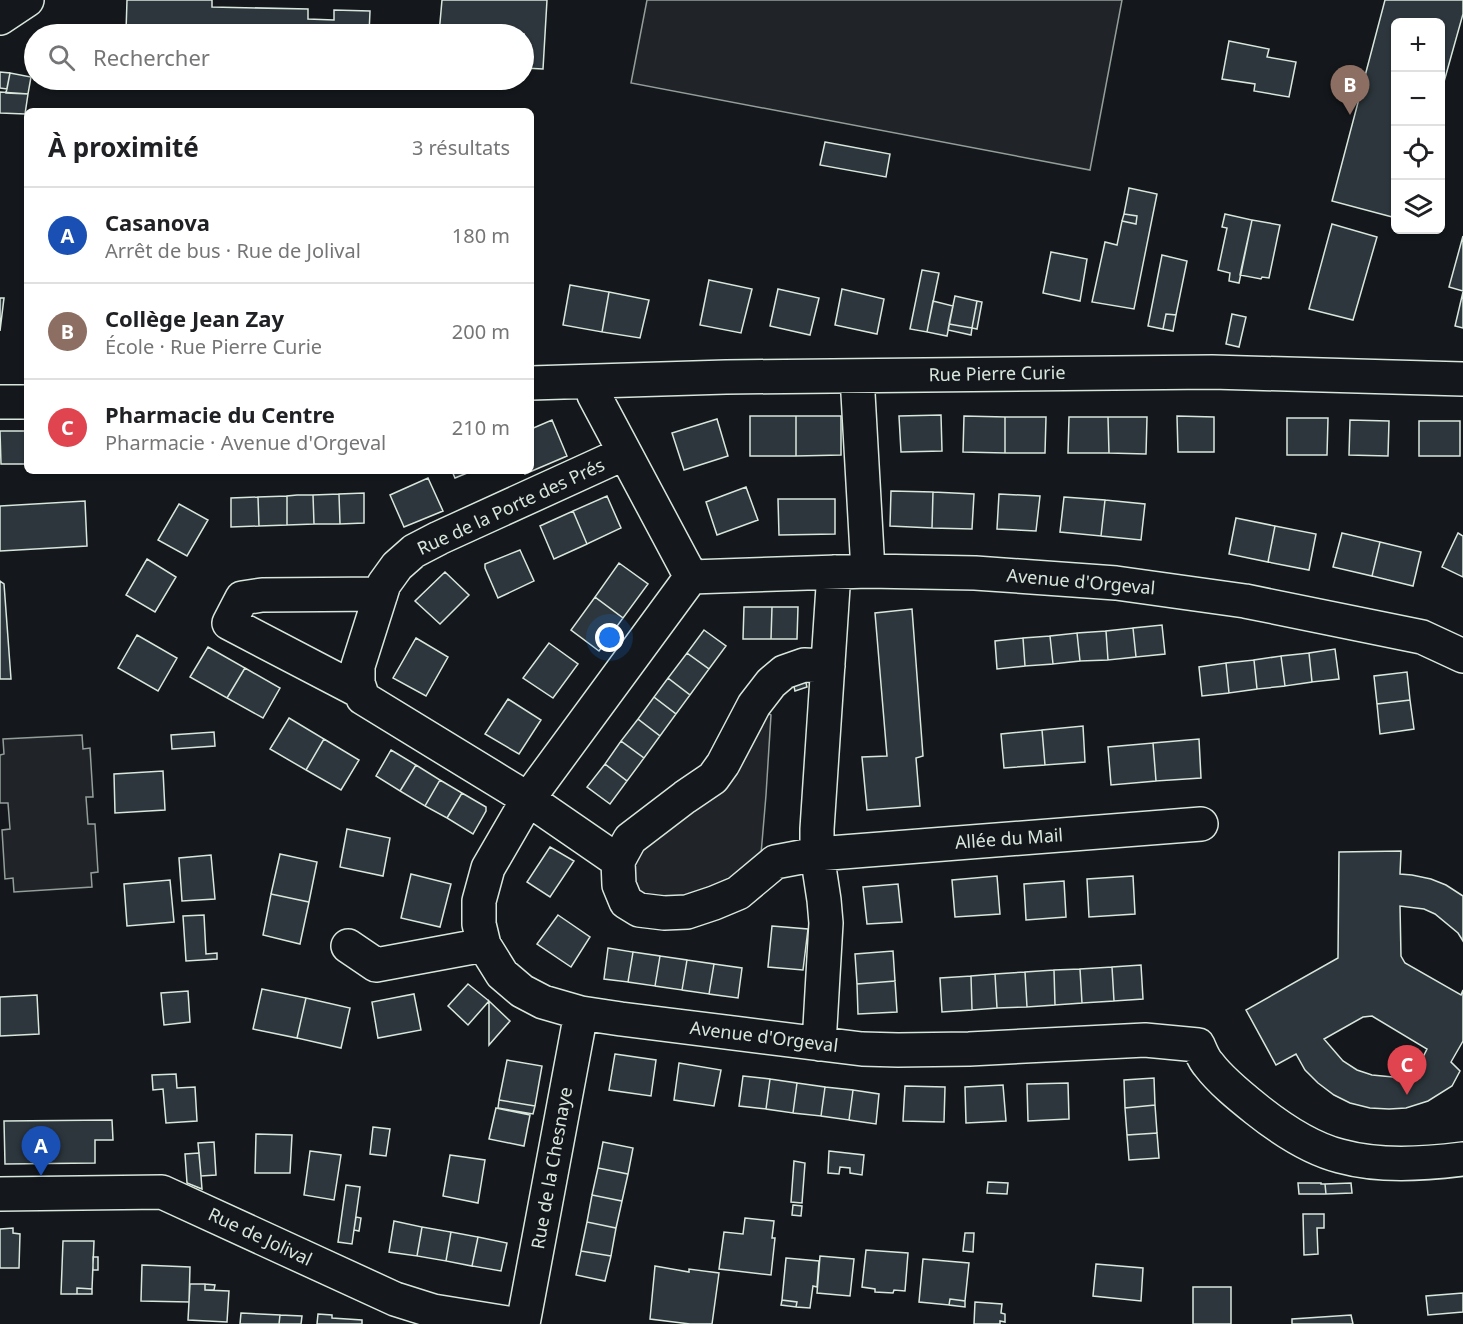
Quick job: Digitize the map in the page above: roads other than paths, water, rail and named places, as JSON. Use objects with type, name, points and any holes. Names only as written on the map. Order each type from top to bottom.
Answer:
[{"type":"street","points":[[0,18],[27,0]]},
{"type":"street","name":"Rue Pierre Curie","points":[[534,383],[726,377],[1212,372],[1463,379]]},
{"type":"street","points":[[857,376],[867,571]]},
{"type":"street","points":[[592,382],[594,395],[692,577]]},
{"type":"street","points":[[0,402],[24,402]]},
{"type":"street","name":"Rue de la Porte des Prés","points":[[361,692],[358,683],[358,666],[384,584],[397,566],[414,551],[439,538],[626,453]]},
{"type":"street","name":"Avenue d'Orgeval","points":[[1463,656],[1422,637],[1245,601],[1116,583],[975,573],[867,571],[692,577],[528,799],[488,868],[479,901],[479,924],[484,945],[502,974],[522,991],[543,1002],[581,1013],[862,1049],[969,1049],[1145,1040],[1198,1045],[1208,1065],[1239,1096],[1302,1141],[1339,1156],[1379,1163],[1417,1163],[1463,1159]]},
{"type":"street","points":[[819,1044],[826,923],[816,829],[834,572]]},
{"type":"street","points":[[381,594],[262,595],[242,598],[229,622],[361,692],[363,698],[528,799],[618,861],[630,839],[713,778],[723,764],[754,705],[771,683],[784,672],[804,665],[828,666]]},
{"type":"street","name":"Allée du Mail","points":[[618,861],[619,885],[626,902],[639,910],[664,913],[687,912],[738,893],[775,862],[817,854],[1202,824]]},
{"type":"street","points":[[348,946],[376,965],[484,945]]},
{"type":"street","name":"Rue de la Chesnaye","points":[[523,1324],[581,1013]]},
{"type":"street","name":"Rue de Jolival","points":[[0,1194],[162,1192],[395,1299],[433,1311],[513,1324]]},
{"type":"place","name":"Collège Jean Zay","points":[[1350,115]]},
{"type":"place","name":"Pharmacie du Centre","points":[[1407,1095]]},
{"type":"place","name":"Casanova","points":[[41,1176]]}]
